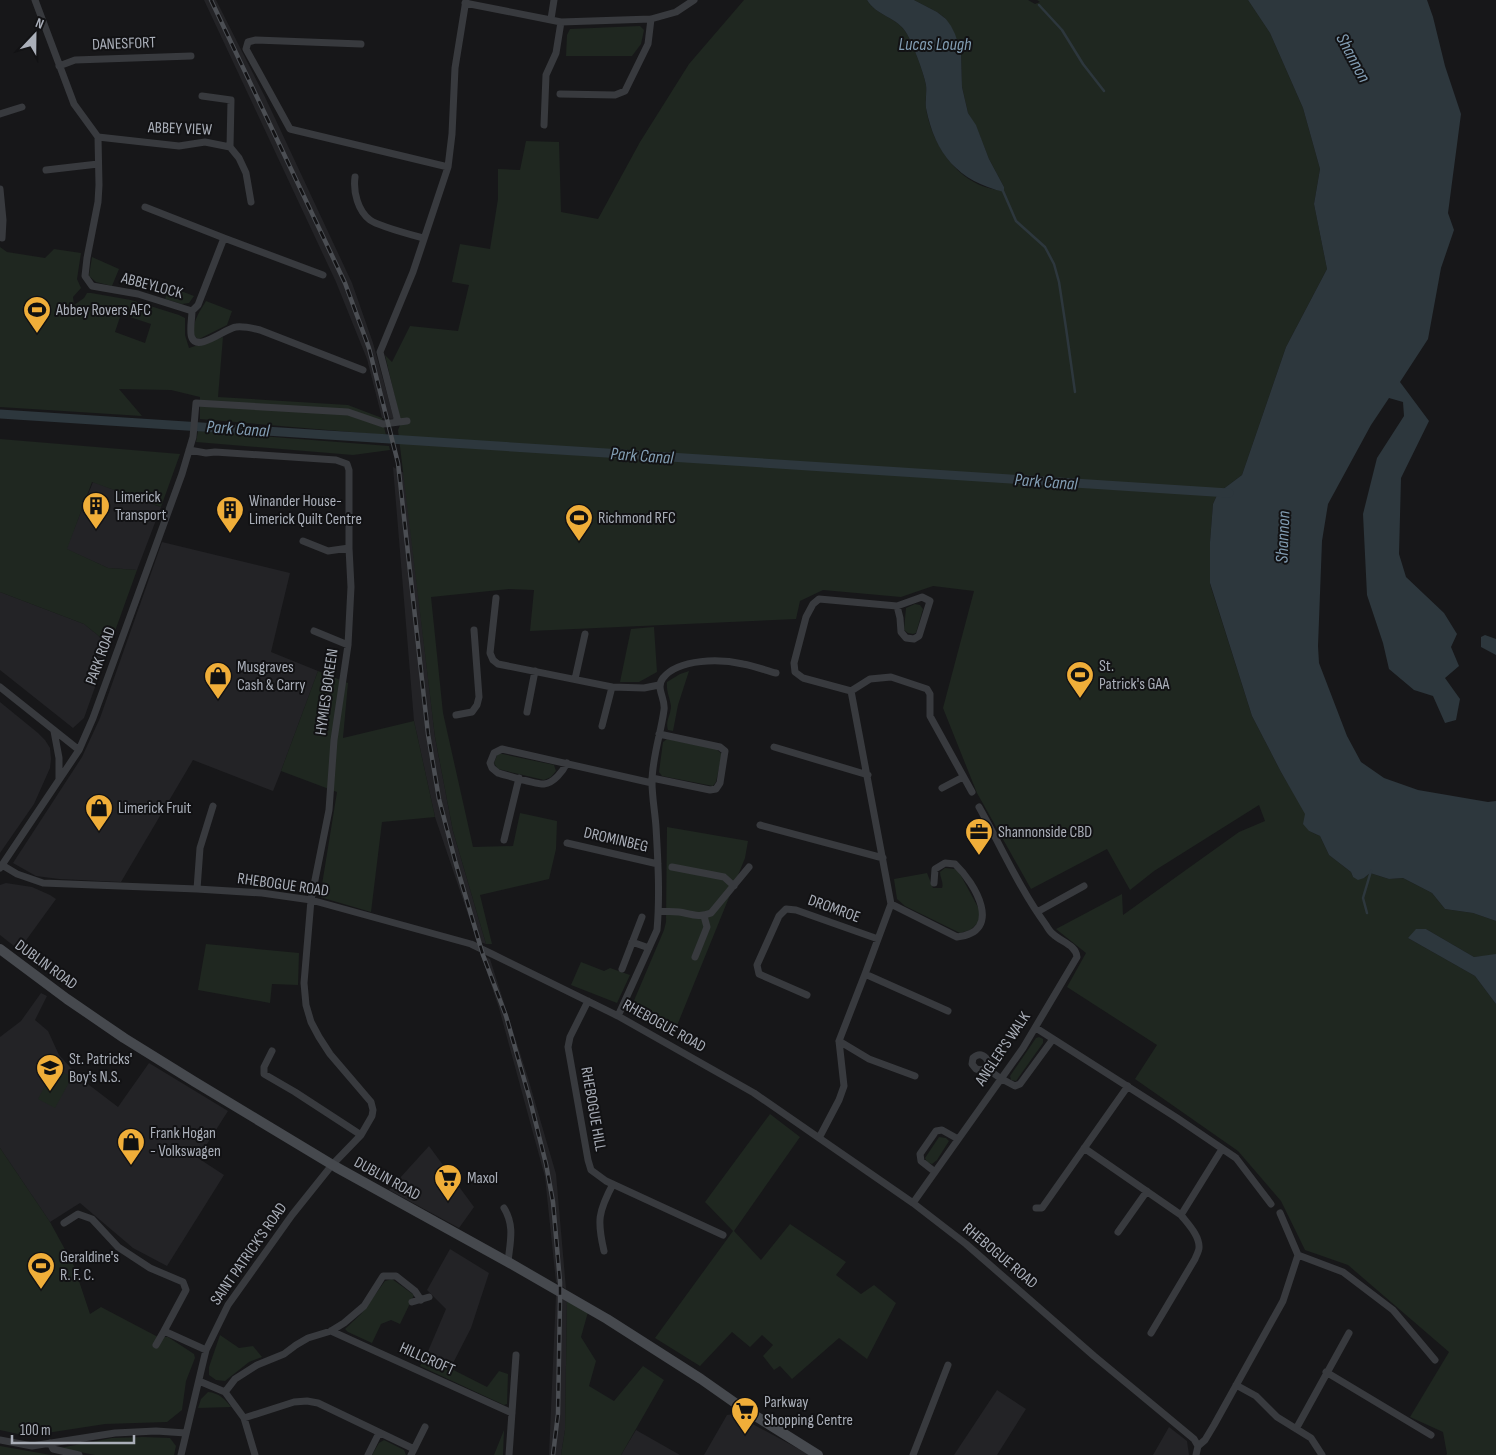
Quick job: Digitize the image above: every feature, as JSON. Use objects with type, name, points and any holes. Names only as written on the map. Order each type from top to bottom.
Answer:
[{"type":"main road","name":"DUBLIN ROAD","points":[[0,949],[67,999],[124,1038],[332,1164],[508,1262],[619,1327],[818,1455]]},
{"type":"street","points":[[36,0],[74,104],[98,137]]},
{"type":"street","points":[[551,19],[554,0]]},
{"type":"street","points":[[407,421],[396,422],[397,418],[380,352],[413,272],[448,167],[452,134],[455,68],[466,1],[562,22],[650,19],[676,12],[694,0]]},
{"type":"street","points":[[560,94],[615,95],[625,91],[648,44],[650,19]]},
{"type":"street","points":[[544,125],[546,75],[556,53],[562,22]]},
{"type":"street","points":[[360,44],[256,40],[248,42],[246,49],[290,129],[448,167]]},
{"type":"street","name":"DANESFORT","points":[[59,66],[75,60],[191,56]]},
{"type":"street","points":[[202,96],[231,100],[230,147]]},
{"type":"street","points":[[0,114],[22,107]]},
{"type":"street","name":"ABBEY VIEW","points":[[98,137],[178,146],[205,142],[230,147],[239,158],[246,172],[251,202]]},
{"type":"street","name":"ABBEYLOCK","points":[[98,137],[98,202],[86,258],[85,276],[92,286],[138,294],[192,311],[198,305],[224,238]]},
{"type":"street","points":[[46,170],[98,164]]},
{"type":"street","points":[[355,177],[354,185],[358,205],[371,221],[423,238]]},
{"type":"street","points":[[0,188],[3,220],[2,238]]},
{"type":"street","points":[[145,207],[323,275]]},
{"type":"street","points":[[192,311],[191,337],[195,342],[205,342],[227,329],[246,327],[260,330],[363,370]]},
{"type":"street","name":"PARK ROAD","points":[[1,867],[79,750],[93,718],[194,437],[196,404],[338,411],[348,412],[383,424],[396,422]]},
{"type":"street","name":"HYMIES BOREEN","points":[[189,450],[206,453],[336,460],[347,464],[349,470],[349,548],[352,587],[348,645],[334,740],[329,810],[311,900],[304,983],[306,1005],[311,1022],[322,1042],[370,1102],[373,1110],[372,1116],[361,1135]]},
{"type":"street","points":[[303,541],[328,551],[349,548]]},
{"type":"street","points":[[897,606],[901,632],[906,638],[919,636],[930,601],[922,597],[897,606],[819,599],[813,604],[806,617],[794,663],[795,672],[803,678],[851,691],[870,679],[891,677],[926,689],[930,694],[930,716],[972,792]]},
{"type":"street","points":[[496,598],[490,653],[493,660],[498,664],[612,687],[644,688],[659,685],[667,674],[680,666],[699,661],[741,663],[776,673]]},
{"type":"street","points":[[456,715],[472,712],[477,705],[479,697],[474,630]]},
{"type":"street","points":[[314,632],[348,645]]},
{"type":"street","points":[[575,680],[585,634]]},
{"type":"street","points":[[476,654],[490,653]]},
{"type":"street","points":[[526,712],[535,671]]},
{"type":"street","name":"DROMINBEG","points":[[618,1016],[657,930],[658,864],[652,780],[665,709],[659,685]]},
{"type":"street","points":[[0,687],[79,750]]},
{"type":"street","points":[[602,726],[612,687]]},
{"type":"street","points":[[851,691],[891,904],[957,937],[975,933],[981,923],[983,915],[982,905],[962,870],[955,864],[945,863],[934,869],[934,883]]},
{"type":"street","points":[[54,731],[59,758],[59,780]]},
{"type":"street","points":[[567,763],[553,780],[544,784],[498,773],[492,768],[490,763],[494,753],[502,749],[652,780],[710,790],[716,789],[720,783],[725,751],[720,747],[659,734]]},
{"type":"street","points":[[774,747],[868,775]]},
{"type":"street","points":[[942,788],[964,777]]},
{"type":"street","points":[[504,840],[519,778]]},
{"type":"street","points":[[197,889],[200,848],[213,806]]},
{"type":"street","name":"ANGLER'S WALK","points":[[913,1203],[1023,1048],[1077,957],[1076,952],[1071,946],[1053,934],[1037,912],[979,807]]},
{"type":"street","points":[[760,824],[883,858]]},
{"type":"street","name":"DROMINBEG","points":[[567,844],[658,864]]},
{"type":"street","name":"RHEBOGUE ROAD","points":[[1,867],[43,883],[197,889],[311,900],[471,944],[618,1016],[754,1093],[913,1203],[966,1244],[1094,1356],[1194,1439],[1198,1446]]},
{"type":"street","points":[[672,867],[724,877],[734,886]]},
{"type":"street","points":[[658,911],[698,916],[711,913],[749,868]]},
{"type":"street","points":[[1037,912],[1084,886]]},
{"type":"street","name":"DROMROE","points":[[818,1138],[839,1100],[844,1086],[839,1041],[891,904]]},
{"type":"street","name":"DROMROE","points":[[807,995],[759,974],[756,965],[779,916],[786,909],[796,910],[878,939]]},
{"type":"street","points":[[695,958],[707,927],[704,916]]},
{"type":"street","points":[[622,969],[642,917]]},
{"type":"street","points":[[632,942],[649,948]]},
{"type":"street","points":[[865,974],[948,1011]]},
{"type":"street","name":"RHEBOGUE HILL","points":[[588,1001],[570,1037],[568,1047],[591,1170],[606,1181],[722,1234]]},
{"type":"street","points":[[1036,1028],[1128,1086],[1236,1158],[1271,1204]]},
{"type":"street","points":[[986,1068],[1015,1086],[1020,1084],[1053,1039]]},
{"type":"street","points":[[839,1041],[869,1059],[915,1076]]},
{"type":"street","points":[[272,1051],[264,1067],[264,1074],[361,1135]]},
{"type":"street","points":[[1036,1208],[1042,1208],[1128,1086]]},
{"type":"street","points":[[935,1172],[921,1161],[920,1154],[936,1132],[942,1130],[958,1139]]},
{"type":"street","name":"SAINT PATRICK'S ROAD","points":[[181,1455],[206,1350],[228,1305],[292,1215],[332,1164],[361,1135]]},
{"type":"street","points":[[1084,1148],[1181,1216],[1196,1235],[1199,1247],[1195,1259],[1151,1334]]},
{"type":"street","points":[[1181,1216],[1222,1149]]},
{"type":"street","points":[[604,1251],[600,1230],[600,1210],[613,1184]]},
{"type":"street","points":[[1118,1232],[1147,1191]]},
{"type":"street","points":[[504,1208],[510,1217],[512,1227],[508,1262]]},
{"type":"street","points":[[1196,1455],[1198,1446],[1205,1440],[1283,1301],[1298,1255],[1280,1213]]},
{"type":"street","points":[[64,1223],[78,1214],[92,1219],[118,1247],[150,1268],[183,1282],[186,1290],[156,1345]]},
{"type":"street","points":[[1298,1255],[1343,1272],[1350,1277],[1393,1310],[1435,1360]]},
{"type":"street","points":[[225,1392],[235,1379],[257,1365],[284,1354],[308,1338],[331,1331],[344,1323],[364,1306],[383,1276],[396,1276],[415,1291],[421,1300]]},
{"type":"street","points":[[412,1302],[430,1297]]},
{"type":"street","points":[[164,1331],[206,1350]]},
{"type":"street","name":"HILLCROFT","points":[[331,1331],[512,1413]]},
{"type":"street","points":[[1296,1429],[1349,1333]]},
{"type":"street","points":[[509,1455],[516,1355]]},
{"type":"street","points":[[913,1455],[948,1365]]},
{"type":"street","points":[[1326,1372],[1431,1435]]},
{"type":"street","points":[[199,1381],[225,1392],[244,1418],[255,1455]]},
{"type":"street","points":[[1236,1385],[1256,1396],[1276,1417],[1311,1438],[1322,1455]]},
{"type":"street","points":[[244,1418],[294,1402],[307,1401],[318,1403],[379,1433],[412,1452],[426,1426]]},
{"type":"street","points":[[0,1440],[32,1446],[115,1433],[156,1431],[186,1433]]},
{"type":"street","points":[[368,1455],[379,1433]]},
{"type":"street","points":[[50,1444],[53,1449],[80,1455]]},
{"type":"shaded area","points":[[204,0],[216,0],[265,97],[352,283],[373,343],[394,419],[382,418],[367,359],[336,282]]},
{"type":"shaded area","points":[[744,0],[867,0],[876,10],[903,28],[910,39],[921,66],[926,85],[926,105],[929,120],[938,145],[945,156],[963,175],[973,182],[987,188],[1004,191],[1004,187],[989,159],[976,126],[968,113],[962,87],[961,52],[946,19],[914,0],[1028,0],[1035,4],[1040,2],[1037,0],[1248,0],[1270,33],[1303,108],[1320,169],[1314,204],[1327,269],[1286,347],[1242,475],[1218,493],[1213,504],[1210,542],[1210,584],[1252,716],[1281,772],[1306,814],[1309,831],[1320,836],[1329,855],[1351,872],[1353,877],[1364,878],[1370,873],[1389,879],[1403,878],[1432,893],[1445,909],[1473,913],[1496,921],[1495,955],[1474,957],[1426,929],[1408,938],[1475,976],[1496,1004],[1496,1455],[1446,1455],[1443,1432],[1410,1417],[1449,1352],[1348,1265],[1305,1250],[1281,1201],[1238,1151],[1135,1079],[1157,1045],[1067,987],[1086,953],[1056,929],[1122,894],[1123,915],[1239,832],[1265,821],[1259,805],[1154,871],[1130,890],[1107,849],[1031,889],[977,793],[943,708],[974,591],[933,586],[901,597],[823,590],[800,601],[796,619],[530,631],[534,590],[509,589],[431,597],[443,713],[473,847],[513,846],[520,813],[557,821],[556,849],[549,879],[480,895],[492,944],[486,944],[453,831],[435,737],[398,430],[401,423],[385,355],[392,362],[410,326],[458,331],[469,285],[452,282],[460,244],[490,249],[498,199],[498,169],[520,170],[526,141],[559,142],[561,212],[598,219],[640,142],[689,64]]},
{"type":"shaded area","points":[[640,26],[644,30],[641,44],[632,56],[566,56],[567,35],[570,29]]},
{"type":"shaded area","points":[[0,247],[7,252],[45,258],[54,249],[81,253],[77,279],[81,288],[73,297],[74,305],[84,298],[87,293],[91,293],[131,300],[179,315],[185,318],[185,335],[189,348],[223,337],[218,397],[348,405],[382,418],[386,435],[200,419],[200,397],[171,390],[119,389],[142,416],[0,407]],"holes":[[[121,314],[151,324],[145,343],[115,332]]]},
{"type":"shaded area","points":[[92,257],[119,269],[112,286],[96,282],[89,276]]},
{"type":"shaded area","points":[[170,287],[194,296],[189,303],[182,304],[165,299]]},
{"type":"shaded area","points":[[206,301],[232,311],[227,325],[199,339],[195,337],[194,328],[196,318]]},
{"type":"shaded area","points":[[198,431],[389,446],[390,450],[353,455],[196,442]]},
{"type":"shaded area","points":[[0,439],[180,454],[161,507],[92,482],[67,549],[108,568],[137,570],[110,645],[84,624],[0,592]]},
{"type":"shaded area","points":[[393,467],[404,473],[435,737],[453,831],[486,944],[477,941],[435,817],[414,721]]},
{"type":"shaded area","points":[[93,482],[161,507],[137,570],[108,568],[66,549]]},
{"type":"shaded area","points":[[162,542],[290,573],[271,652],[318,671],[281,771],[273,791],[193,760],[121,882],[36,876],[13,863],[82,757],[100,718]]},
{"type":"shaded area","points":[[0,592],[84,624],[110,645],[84,718],[73,728],[0,670]]},
{"type":"shaded area","points":[[915,604],[920,605],[923,609],[916,633],[913,634],[904,630],[906,608]]},
{"type":"shaded area","points":[[654,627],[657,672],[639,682],[620,682],[631,629]]},
{"type":"shaded area","points":[[318,671],[348,683],[343,738],[414,721],[435,817],[382,822],[371,912],[320,897],[337,792],[281,771]]},
{"type":"shaded area","points":[[689,671],[678,705],[673,731],[668,730],[667,724],[671,706],[667,682]]},
{"type":"shaded area","points":[[0,702],[45,740],[50,748],[51,759],[50,768],[34,804],[0,853]]},
{"type":"shaded area","points":[[667,739],[716,749],[722,754],[716,782],[713,786],[662,776],[659,772],[663,742]]},
{"type":"shaded area","points":[[498,753],[554,765],[556,771],[551,777],[544,780],[498,769],[494,763]]},
{"type":"shaded area","points":[[667,827],[748,841],[745,858],[674,1033],[645,1022],[630,1010],[666,922]]},
{"type":"shaded area","points":[[945,868],[955,869],[959,872],[980,911],[978,923],[970,930],[960,933],[905,906],[897,899],[894,879],[927,873],[933,888],[942,888],[940,872]]},
{"type":"shaded area","points":[[6,883],[32,887],[56,899],[19,950],[0,935],[0,885]]},
{"type":"shaded area","points":[[206,944],[299,953],[298,985],[272,984],[270,1003],[198,990]]},
{"type":"shaded area","points":[[481,955],[490,959],[556,1174],[566,1289],[556,1282],[545,1177],[499,1008]]},
{"type":"shaded area","points":[[581,962],[604,971],[610,968],[630,975],[617,1003],[571,985]]},
{"type":"shaded area","points":[[41,993],[47,996],[35,1020],[48,1031],[59,1055],[80,1078],[118,1107],[149,1063],[228,1111],[198,1158],[224,1175],[167,1266],[133,1248],[80,1203],[50,1222],[0,1148],[0,1037],[21,1021]]},
{"type":"shaded area","points":[[1036,1038],[1043,1039],[1043,1043],[1016,1081],[1011,1080],[1010,1076]]},
{"type":"shaded area","points":[[55,1068],[72,1077],[55,1108],[38,1099]]},
{"type":"shaded area","points":[[770,1114],[800,1137],[734,1231],[761,1260],[790,1224],[846,1262],[836,1275],[861,1294],[874,1285],[896,1303],[867,1359],[839,1338],[792,1379],[780,1366],[774,1370],[763,1356],[773,1345],[762,1335],[750,1347],[732,1332],[700,1366],[655,1338],[733,1231],[705,1202]]},
{"type":"shaded area","points":[[939,1137],[946,1138],[949,1141],[937,1160],[932,1164],[927,1162],[925,1158]]},
{"type":"shaded area","points":[[429,1146],[474,1207],[459,1228],[389,1190]]},
{"type":"shaded area","name":"Geraldine's R. F. C.","points":[[0,1148],[50,1222],[74,1266],[90,1314],[101,1307],[158,1337],[168,1337],[194,1354],[195,1358],[186,1381],[182,1410],[167,1422],[105,1424],[27,1436],[0,1430]]},
{"type":"shaded area","points":[[450,1249],[489,1273],[471,1328],[450,1369],[426,1356],[446,1309],[427,1290]]},
{"type":"shaded area","points":[[392,1279],[414,1295],[400,1324],[391,1320],[381,1324],[372,1343],[348,1332],[345,1329],[361,1314],[385,1281]]},
{"type":"shaded area","points":[[556,1294],[567,1301],[565,1430],[561,1455],[549,1455]]},
{"type":"shaded area","points":[[567,1301],[588,1312],[581,1337],[596,1361],[589,1386],[614,1401],[643,1366],[664,1380],[621,1455],[561,1455],[565,1430]]},
{"type":"shaded area","points":[[220,1335],[239,1348],[253,1346],[262,1357],[249,1362],[225,1381],[216,1380],[209,1375],[209,1367]]},
{"type":"shaded area","points":[[426,1356],[487,1387],[499,1371],[508,1374],[507,1404],[504,1405],[420,1366]]},
{"type":"shaded area","points":[[997,1390],[1026,1409],[997,1455],[954,1455]]},
{"type":"shaded area","points":[[208,1392],[221,1397],[231,1407],[198,1408],[201,1399]]},
{"type":"shaded area","name":"Parkway Shopping Centre","points":[[734,1414],[810,1455],[704,1455],[727,1415]]},
{"type":"shaded area","points":[[1169,1427],[1187,1441],[1189,1455],[1153,1455]]},
{"type":"shaded area","points":[[504,1430],[503,1455],[494,1455]]},
{"type":"shaded area","points":[[636,1430],[680,1455],[621,1455]]},
{"type":"shaded area","points":[[112,1438],[170,1438],[176,1446],[174,1455],[95,1455],[60,1448]]},
{"type":"shaded area","points":[[384,1440],[404,1450],[406,1455],[372,1455],[379,1443]]},
{"type":"shaded area","points":[[0,1446],[51,1455],[0,1455]]},
{"type":"water","name":"Lucas Lough","points":[[867,0],[914,0],[937,12],[951,26],[961,52],[962,87],[968,113],[976,125],[989,159],[1004,187],[1004,192],[974,181],[961,173],[943,152],[930,124],[926,108],[926,85],[921,66],[910,39],[903,28],[876,10]]},
{"type":"water","name":"Shannon","points":[[1248,0],[1427,0],[1445,66],[1461,114],[1448,213],[1454,230],[1441,268],[1428,339],[1400,382],[1429,421],[1401,478],[1399,554],[1406,577],[1444,613],[1457,634],[1451,647],[1459,666],[1445,678],[1460,699],[1456,720],[1445,723],[1433,696],[1414,690],[1389,669],[1383,643],[1367,595],[1363,514],[1377,458],[1404,416],[1403,402],[1389,398],[1371,425],[1328,504],[1322,541],[1318,646],[1319,663],[1347,736],[1361,762],[1384,778],[1418,790],[1488,802],[1496,801],[1496,921],[1473,913],[1445,909],[1432,893],[1403,878],[1389,879],[1370,873],[1358,880],[1329,855],[1320,836],[1309,831],[1303,824],[1305,814],[1252,716],[1210,583],[1210,542],[1213,504],[1218,493],[1242,475],[1286,347],[1327,269],[1314,204],[1320,169],[1303,108],[1270,33]]},
{"type":"water","points":[[1485,635],[1496,639],[1496,655],[1481,647],[1481,637]]},
{"type":"water","points":[[1416,929],[1426,929],[1474,957],[1496,954],[1496,1004],[1475,976],[1408,938]]},
{"type":"waterway","points":[[1039,5],[1062,30],[1083,64],[1104,91]]},
{"type":"waterway","points":[[1003,191],[1016,221],[1045,247],[1054,264],[1059,282],[1075,392]]},
{"type":"waterway","name":"Park Canal","points":[[0,414],[1229,493]]},
{"type":"waterway","points":[[1367,913],[1363,898],[1371,871]]},
{"type":"railway","points":[[211,0],[345,283],[369,348],[398,463],[428,734],[439,799],[483,955],[506,1016],[530,1100],[546,1164],[553,1202],[560,1282],[558,1414],[553,1455]]},
{"type":"place","name":"Abbey Rovers AFC","points":[[37,334]]},
{"type":"place","name":"Limerick Transport","points":[[96,530]]},
{"type":"place","name":"Winander House- Limerick Quilt Centre","points":[[230,534]]},
{"type":"place","name":"Richmond RFC","points":[[579,542]]},
{"type":"place","name":"St. Patrick's GAA","points":[[1080,699]]},
{"type":"place","name":"Musgraves Cash & Carry","points":[[218,700]]},
{"type":"place","name":"Limerick Fruit","points":[[99,832]]},
{"type":"place","name":"Shannonside CBD","points":[[979,856]]},
{"type":"place","name":"St. Patricks' Boy's N.S.","points":[[50,1092]]},
{"type":"place","name":"Frank Hogan - Volkswagen","points":[[131,1166]]},
{"type":"place","name":"Maxol","points":[[448,1202]]},
{"type":"place","name":"Geraldine's R. F. C.","points":[[41,1290]]},
{"type":"place","name":"Parkway Shopping Centre","points":[[745,1435]]}]
